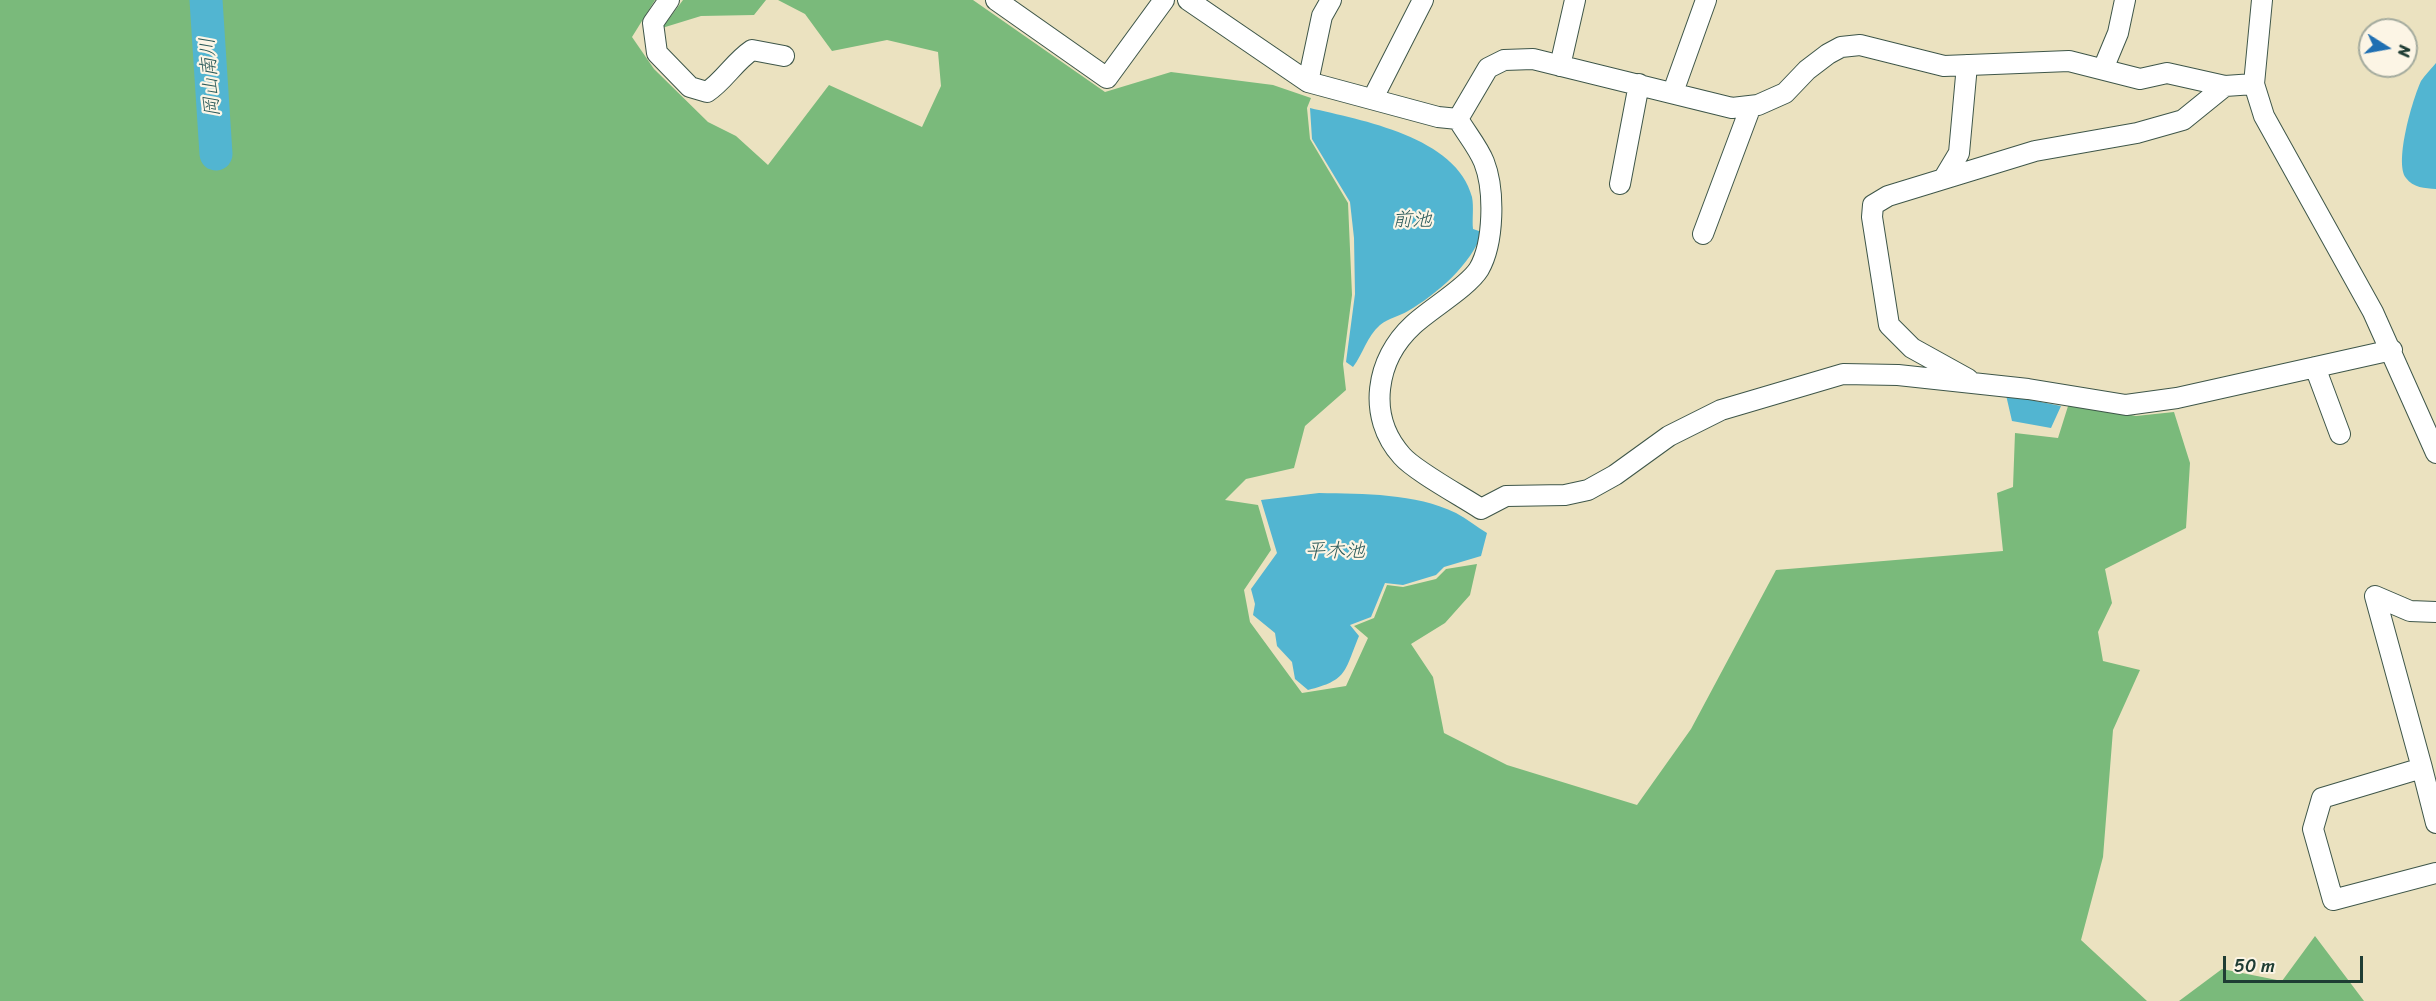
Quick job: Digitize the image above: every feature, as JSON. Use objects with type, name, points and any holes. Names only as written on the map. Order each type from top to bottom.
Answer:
[{"type":"street","points":[[669,0],[653,23],[657,53],[690,87],[707,92],[716,87],[738,60],[752,50],[784,57]]},
{"type":"street","points":[[996,0],[1107,78],[1164,0]]},
{"type":"street","points":[[1188,0],[1308,82],[1438,117],[1458,119]]},
{"type":"street","points":[[1308,82],[1322,16],[1331,0]]},
{"type":"street","points":[[1373,98],[1423,0]]},
{"type":"street","points":[[1560,66],[1575,0]]},
{"type":"street","points":[[1673,92],[1706,0]]},
{"type":"street","points":[[2103,69],[2118,33],[2125,0]]},
{"type":"street","points":[[2262,0],[2254,84],[2264,116],[2392,350],[2436,453]]},
{"type":"street","points":[[1458,119],[1488,68],[1504,60],[1533,59],[1732,108],[1751,106],[1785,93],[1807,70],[1841,47],[1860,45],[1944,66],[2068,61],[2140,79],[2167,73],[2225,86],[2254,84]]},
{"type":"street","points":[[1944,178],[1959,153],[1967,65]]},
{"type":"street","points":[[1620,184],[1639,84]]},
{"type":"street","points":[[1974,383],[1912,348],[1889,325],[1872,217],[1873,205],[1888,196],[2035,151],[2137,133],[2183,120],[2225,86]]},
{"type":"street","points":[[1703,234],[1751,106]]},
{"type":"street","points":[[1458,119],[1484,162],[1489,183],[1491,234],[1487,254],[1478,271],[1413,324],[1398,341],[1382,369],[1379,389],[1386,430],[1402,457],[1482,509],[1506,496],[1565,495],[1588,489],[1615,475],[1669,436],[1721,410],[1844,374],[1898,375],[1974,383],[2126,405],[2177,398],[2392,350]]},
{"type":"street","points":[[2315,367],[2340,434]]},
{"type":"street","points":[[2436,612],[2410,611],[2375,596],[2436,823]]},
{"type":"street","points":[[2421,768],[2322,798],[2313,829],[2332,900],[2436,873]]},
{"type":"green space","points":[[0,0],[655,0],[632,37],[654,69],[708,122],[736,136],[768,165],[829,85],[922,127],[941,86],[938,52],[887,40],[832,51],[805,14],[778,0],[973,0],[1105,92],[1171,72],[1273,85],[1311,98],[1307,108],[1310,139],[1348,203],[1352,295],[1343,364],[1346,390],[1305,426],[1294,468],[1246,479],[1225,500],[1258,505],[1271,550],[1244,590],[1250,622],[1302,693],[1346,686],[1368,638],[1354,626],[1374,618],[1387,585],[1403,587],[1436,579],[1446,569],[1477,564],[1470,595],[1445,623],[1411,644],[1433,677],[1444,733],[1507,765],[1637,805],[1691,729],[1776,570],[2003,551],[1997,493],[2013,487],[2015,433],[2058,438],[2069,403],[2136,416],[2174,412],[2190,463],[2186,528],[2105,569],[2112,603],[2098,632],[2103,661],[2140,670],[2113,730],[2103,857],[2081,940],[2147,1001],[0,1001]]},
{"type":"green space","points":[[683,0],[766,0],[754,15],[701,16],[662,28]]},
{"type":"green space","points":[[2315,936],[2364,1001],[2179,1001],[2222,969],[2282,981]]},
{"type":"water","points":[[2436,63],[2436,189],[2412,184],[2406,178],[2402,158],[2406,130],[2418,89],[2421,81]]},
{"type":"water","name":"前池","points":[[1310,108],[1404,134],[1448,159],[1463,176],[1472,197],[1473,229],[1482,232],[1462,267],[1442,287],[1419,304],[1376,329],[1353,367],[1346,362],[1355,294],[1354,238],[1350,202],[1312,139]]},
{"type":"water","points":[[2006,395],[2061,406],[2051,428],[2012,421]]},
{"type":"water","name":"平木池","points":[[1319,493],[1389,496],[1424,502],[1456,513],[1487,533],[1481,556],[1444,567],[1436,575],[1403,585],[1385,583],[1371,617],[1350,625],[1359,636],[1343,673],[1331,682],[1308,690],[1295,679],[1292,662],[1277,646],[1275,633],[1253,615],[1255,604],[1251,589],[1277,553],[1261,500]]},
{"type":"waterway","name":"岡山南川","points":[[206,0],[216,154]]}]
